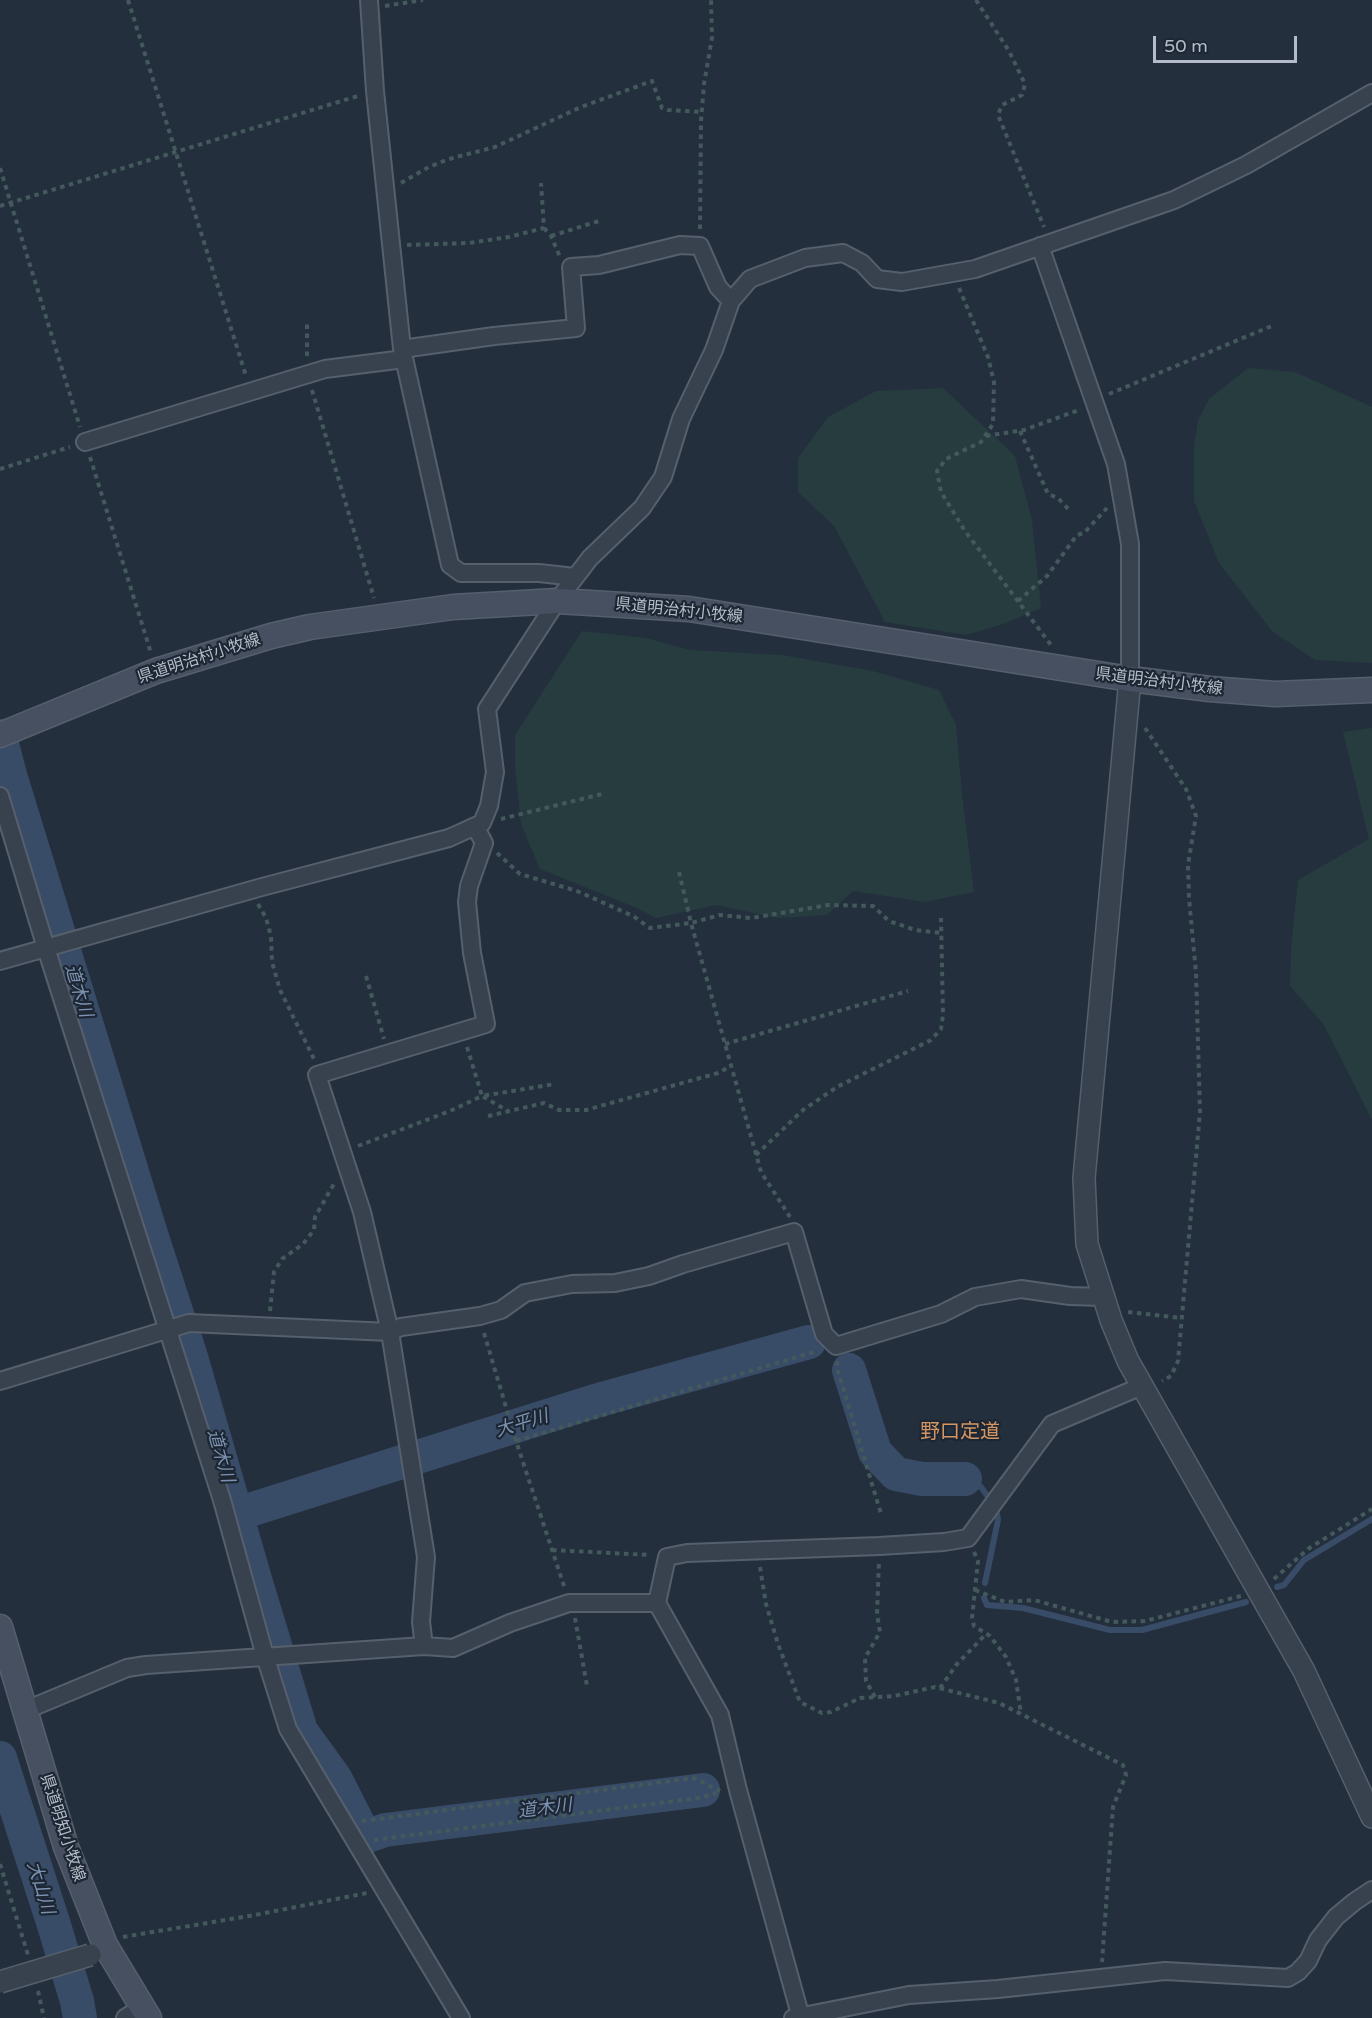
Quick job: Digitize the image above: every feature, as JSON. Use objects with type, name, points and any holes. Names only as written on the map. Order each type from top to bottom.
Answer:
[{"type":"main road","name":"県道明治村小牧線","points":[[6,732],[156,671],[272,636],[310,627],[379,616],[453,607],[557,601],[689,609],[1130,680],[1210,689],[1275,694],[1372,690]]},
{"type":"main road","name":"県道明知小牧線","points":[[2,1637],[98,1950],[138,2014]]},
{"type":"street","points":[[369,5],[375,91],[403,354],[450,565],[461,573],[539,573],[575,577]]},
{"type":"street","points":[[424,1646],[421,1622],[426,1557],[390,1332],[362,1212],[317,1075],[486,1024],[472,953],[467,902],[495,772],[487,709],[575,577],[590,558],[642,508],[663,477],[681,419],[714,350],[731,301],[750,279],[773,269],[805,258],[843,253],[862,263],[877,279],[902,282],[975,269],[1174,200],[1246,165],[1372,93]]},
{"type":"street","points":[[1045,244],[1094,402],[1116,464],[1130,544],[1130,680],[1084,1178],[1087,1244],[1111,1320],[1128,1361],[1304,1671],[1372,1817]]},
{"type":"street","points":[[85,442],[325,369],[494,336],[576,328],[572,267],[599,265],[680,245],[700,246],[718,287],[731,301]]},
{"type":"street","points":[[0,796],[177,1328],[265,1656],[288,1730],[461,2018]]},
{"type":"street","points":[[0,961],[248,892],[481,831]]},
{"type":"street","points":[[0,1381],[177,1328],[268,1327],[390,1332],[401,1327],[480,1316],[501,1310],[525,1293],[572,1284],[615,1283],[649,1276],[794,1232],[824,1334],[836,1346],[941,1314],[975,1297],[1021,1288],[1070,1296],[1104,1297]]},
{"type":"street","points":[[1144,1388],[1052,1424],[968,1538],[944,1542],[879,1546],[687,1553],[667,1557],[657,1603],[720,1715],[798,2018],[909,1995],[998,1989],[1165,1971],[1288,1978],[1298,1972],[1308,1961],[1318,1940],[1336,1917],[1372,1890]]},
{"type":"street","points":[[26,1710],[127,1668],[424,1646],[453,1648],[510,1623],[569,1602],[657,1603]]},
{"type":"street","points":[[0,1982],[98,1950]]},
{"type":"path","points":[[128,0],[250,391]]},
{"type":"path","points":[[369,5],[423,0]]},
{"type":"path","points":[[700,246],[702,112],[712,38],[711,0]]},
{"type":"path","points":[[976,0],[1009,51],[1025,84],[1022,95],[1002,105],[998,115],[1045,244]]},
{"type":"path","points":[[385,185],[400,183],[449,159],[495,147],[581,106],[652,81],[662,108],[702,112]]},
{"type":"path","points":[[0,206],[375,91]]},
{"type":"path","points":[[0,168],[156,671]]},
{"type":"path","points":[[541,183],[544,228],[561,261],[572,267]]},
{"type":"path","points":[[550,236],[599,221]]},
{"type":"path","points":[[391,245],[469,243],[509,237],[544,228]]},
{"type":"path","points":[[952,273],[988,357],[994,382],[993,424],[981,442],[946,459],[937,471],[941,492],[965,531],[1051,645],[1047,666]]},
{"type":"path","points":[[308,322],[307,374],[379,616]]},
{"type":"path","points":[[985,436],[1020,431],[1274,325]]},
{"type":"path","points":[[1020,431],[1048,494],[1058,498],[1070,511]]},
{"type":"path","points":[[0,469],[85,442]]},
{"type":"path","points":[[1018,601],[1047,576],[1077,535],[1084,532],[1104,511],[1120,487]]},
{"type":"path","points":[[1144,1388],[1171,1376],[1178,1361],[1200,1112],[1196,973],[1188,865],[1196,816],[1186,789],[1161,750]]},
{"type":"path","points":[[602,794],[481,831],[520,874],[577,891],[633,916],[650,928],[720,915],[752,918],[828,905],[873,906],[890,921],[915,930],[942,933]]},
{"type":"path","points":[[679,872],[761,1172],[790,1215],[794,1232]]},
{"type":"path","points":[[248,892],[266,918],[271,936],[272,962],[280,990],[319,1074]]},
{"type":"path","points":[[756,1155],[803,1110],[837,1088],[932,1040],[941,1029],[943,1015],[941,918]]},
{"type":"path","points":[[366,976],[388,1053]]},
{"type":"path","points":[[725,1044],[908,991]]},
{"type":"path","points":[[462,1031],[482,1096],[509,1111]]},
{"type":"path","points":[[488,1116],[544,1103],[559,1110],[585,1110],[718,1073],[732,1066]]},
{"type":"path","points":[[268,1327],[274,1272],[282,1259],[303,1244],[314,1230],[315,1217],[343,1159],[482,1096],[555,1084]]},
{"type":"path","points":[[1111,1320],[1127,1312],[1181,1318]]},
{"type":"path","points":[[480,1316],[516,1442],[575,1616],[587,1686]]},
{"type":"path","points":[[516,1442],[836,1346],[838,1371],[881,1514]]},
{"type":"path","points":[[975,1590],[1005,1602],[1034,1600],[1112,1622],[1145,1621],[1259,1589],[1273,1580],[1308,1549],[1372,1509]]},
{"type":"path","points":[[968,1538],[978,1561],[972,1618],[974,1626],[986,1634],[1006,1657],[1016,1680],[1021,1714]]},
{"type":"path","points":[[875,1697],[866,1681],[865,1658],[880,1632],[877,1614],[879,1546]]},
{"type":"path","points":[[552,1550],[667,1557]]},
{"type":"path","points":[[757,1552],[766,1604],[800,1702],[822,1713],[831,1712],[860,1698],[894,1696],[935,1686],[999,1703],[1123,1765],[1126,1775],[1113,1807],[1101,1978]]},
{"type":"path","points":[[940,1688],[957,1664],[986,1634]]},
{"type":"path","points":[[357,1812],[362,1821],[694,1778],[721,1792]]},
{"type":"path","points":[[359,1846],[378,1838],[698,1798],[738,1790]]},
{"type":"path","points":[[0,1864],[30,1959]]},
{"type":"path","points":[[98,1950],[125,1936],[255,1915],[385,1889]]},
{"type":"path","points":[[37,1988],[44,2018]]},
{"type":"green space","points":[[1248,368],[1295,372],[1372,407],[1372,663],[1315,660],[1272,631],[1219,563],[1194,501],[1194,447],[1198,420],[1209,399]]},
{"type":"green space","points":[[943,388],[1015,456],[1032,520],[1041,608],[1006,623],[966,635],[885,622],[834,526],[798,492],[798,458],[828,417],[876,391]]},
{"type":"green space","points":[[582,631],[646,638],[690,650],[782,655],[873,671],[939,690],[956,725],[974,892],[924,902],[853,891],[827,915],[777,918],[716,905],[656,918],[637,908],[540,869],[521,824],[515,766],[515,735]]},
{"type":"green space","points":[[1372,728],[1372,1120],[1324,1025],[1290,986],[1298,880],[1369,839],[1343,732]]},
{"type":"waterway","name":"道木川","points":[[0,736],[152,1237],[191,1357],[301,1731],[335,1778],[365,1837],[385,1830],[703,1790]]},
{"type":"waterway","name":"大平川","points":[[237,1514],[595,1401],[809,1342]]},
{"type":"waterway","name":"大平川","points":[[849,1370],[875,1452],[896,1474],[922,1479],[965,1479]]},
{"type":"waterway","points":[[965,1479],[981,1487],[989,1498]]},
{"type":"waterway","points":[[985,1583],[998,1520],[996,1508]]},
{"type":"waterway","points":[[1277,1587],[1284,1585],[1304,1560],[1372,1519]]},
{"type":"waterway","points":[[984,1598],[987,1605],[1023,1608],[1110,1630],[1142,1630],[1246,1602]]},
{"type":"waterway","name":"大山川","points":[[0,1758],[53,1922],[80,2018]]},
{"type":"district","name":"野口定道","points":[[960,1433]]}]
